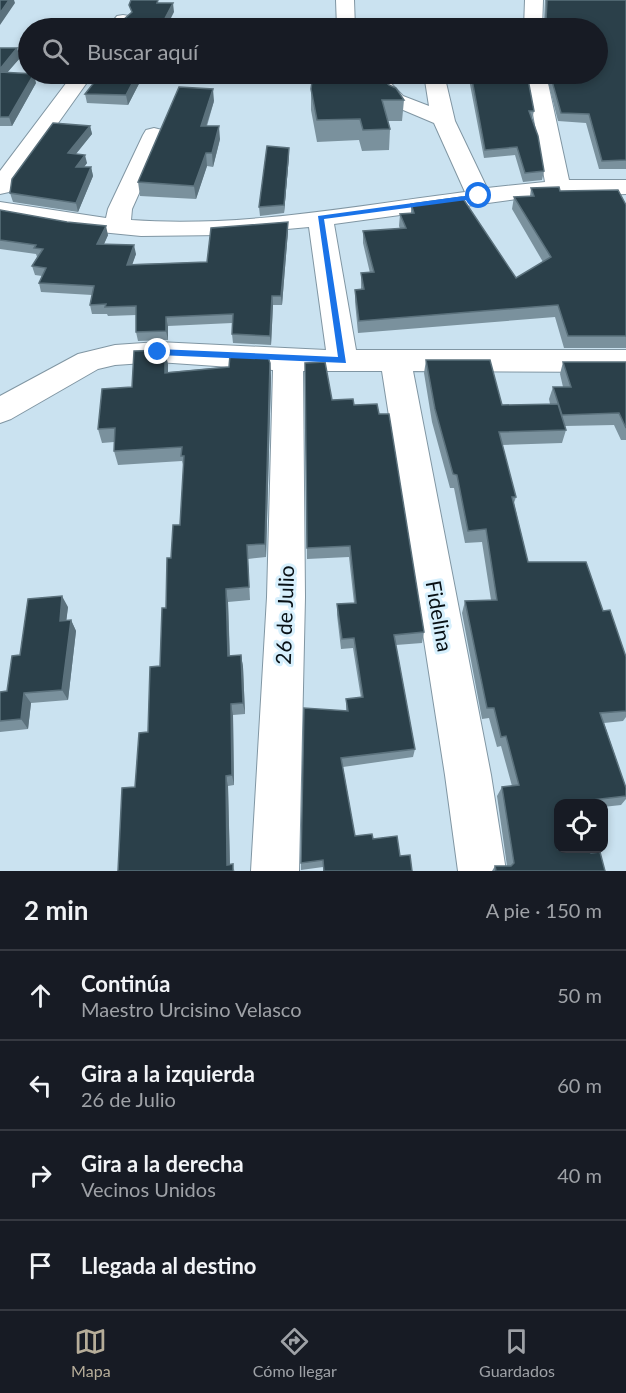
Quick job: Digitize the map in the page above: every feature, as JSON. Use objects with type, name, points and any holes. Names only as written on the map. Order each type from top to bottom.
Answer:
[{"type":"street","points":[[345,0],[346,18]]},
{"type":"street","points":[[533,18],[534,0]]},
{"type":"street","points":[[0,187],[77,84]]},
{"type":"street","points":[[381,84],[396,100],[443,119]]},
{"type":"street","points":[[435,84],[443,119],[479,196]]},
{"type":"street","points":[[538,84],[558,188]]},
{"type":"street","points":[[118,227],[120,210],[154,135]]},
{"type":"street","points":[[0,209],[93,225],[188,229],[320,218],[479,196],[558,188],[626,187]]},
{"type":"street","points":[[320,218],[343,361]]},
{"type":"street","points":[[0,411],[89,361],[116,355],[158,352],[288,360],[626,361]]},
{"type":"street","name":"26 de Julio","points":[[275,871],[286,597],[288,360]]},
{"type":"street","name":"Fidelina","points":[[396,361],[468,775],[482,871]]},
{"type":"building","points":[[0,0],[9,0],[0,13]]},
{"type":"building","points":[[131,0],[158,0],[157,3],[173,3],[165,18],[125,18],[132,12],[129,5]]},
{"type":"building","points":[[547,0],[626,0],[626,160],[602,161],[589,114],[561,113],[553,84],[608,84],[608,18],[546,18]]},
{"type":"building","points":[[0,48],[17,48],[0,69]]},
{"type":"building","points":[[0,72],[18,73],[18,84],[28,84],[9,117],[0,117]]},
{"type":"building","points":[[93,84],[132,84],[126,95],[85,94]]},
{"type":"building","points":[[312,84],[388,84],[396,88],[404,100],[382,100],[390,129],[363,130],[360,119],[317,120]]},
{"type":"building","points":[[473,84],[529,84],[534,111],[529,111],[538,136],[544,171],[525,173],[517,147],[485,150]]},
{"type":"building","points":[[179,87],[213,89],[201,126],[219,126],[212,153],[206,153],[194,186],[138,182]]},
{"type":"building","points":[[53,123],[90,126],[68,153],[85,155],[76,167],[91,167],[76,203],[10,193],[12,179]]},
{"type":"building","points":[[267,146],[289,148],[284,205],[259,207]]},
{"type":"building","points":[[559,187],[560,191],[618,190],[626,205],[626,336],[568,336],[558,305],[359,321],[355,290],[364,289],[361,273],[374,272],[363,231],[406,228],[400,214],[414,213],[411,204],[462,197],[516,278],[551,257],[514,197],[534,196],[531,188]]},
{"type":"building","points":[[0,210],[67,222],[106,226],[97,244],[134,245],[127,265],[207,262],[211,228],[288,222],[281,296],[272,296],[270,336],[232,334],[233,314],[166,317],[166,331],[136,332],[136,306],[90,305],[94,286],[39,283],[46,268],[32,266],[43,249],[34,248],[36,245],[0,240]]},
{"type":"building","points":[[165,350],[165,373],[229,367],[230,355],[268,357],[270,363],[265,544],[247,545],[249,587],[226,589],[228,656],[241,655],[243,703],[231,704],[232,775],[226,776],[227,865],[233,864],[233,871],[118,871],[122,788],[135,787],[139,733],[148,732],[150,667],[160,666],[162,608],[166,608],[167,558],[171,558],[173,525],[180,525],[184,456],[181,456],[182,447],[114,451],[115,428],[98,429],[102,389],[132,387],[134,351]]},
{"type":"building","points":[[426,360],[490,360],[502,405],[558,404],[566,430],[499,432],[516,497],[512,497],[528,562],[586,562],[603,611],[610,610],[626,657],[626,711],[600,713],[626,788],[626,796],[601,799],[554,799],[554,853],[600,853],[605,871],[496,871],[495,866],[511,866],[514,863],[502,787],[519,785],[506,736],[501,737],[494,708],[487,708],[465,601],[497,600],[486,529],[468,531],[457,475],[453,474],[435,409]]},
{"type":"building","points":[[325,362],[332,400],[353,399],[354,405],[377,404],[379,414],[389,414],[424,632],[394,635],[415,749],[341,758],[355,836],[372,834],[373,839],[397,836],[400,856],[410,855],[412,871],[324,871],[323,860],[301,863],[304,708],[348,711],[346,699],[363,697],[354,638],[342,639],[337,604],[356,603],[350,546],[307,548],[305,363]]},
{"type":"building","points":[[563,362],[626,362],[626,428],[619,413],[562,415],[553,387],[571,387]]},
{"type":"building","points":[[62,596],[60,621],[71,620],[62,690],[24,693],[21,719],[0,721],[0,692],[7,691],[12,656],[20,655],[28,599]]},
{"type":"route","points":[[158,352],[343,361],[320,218],[479,196]]}]
